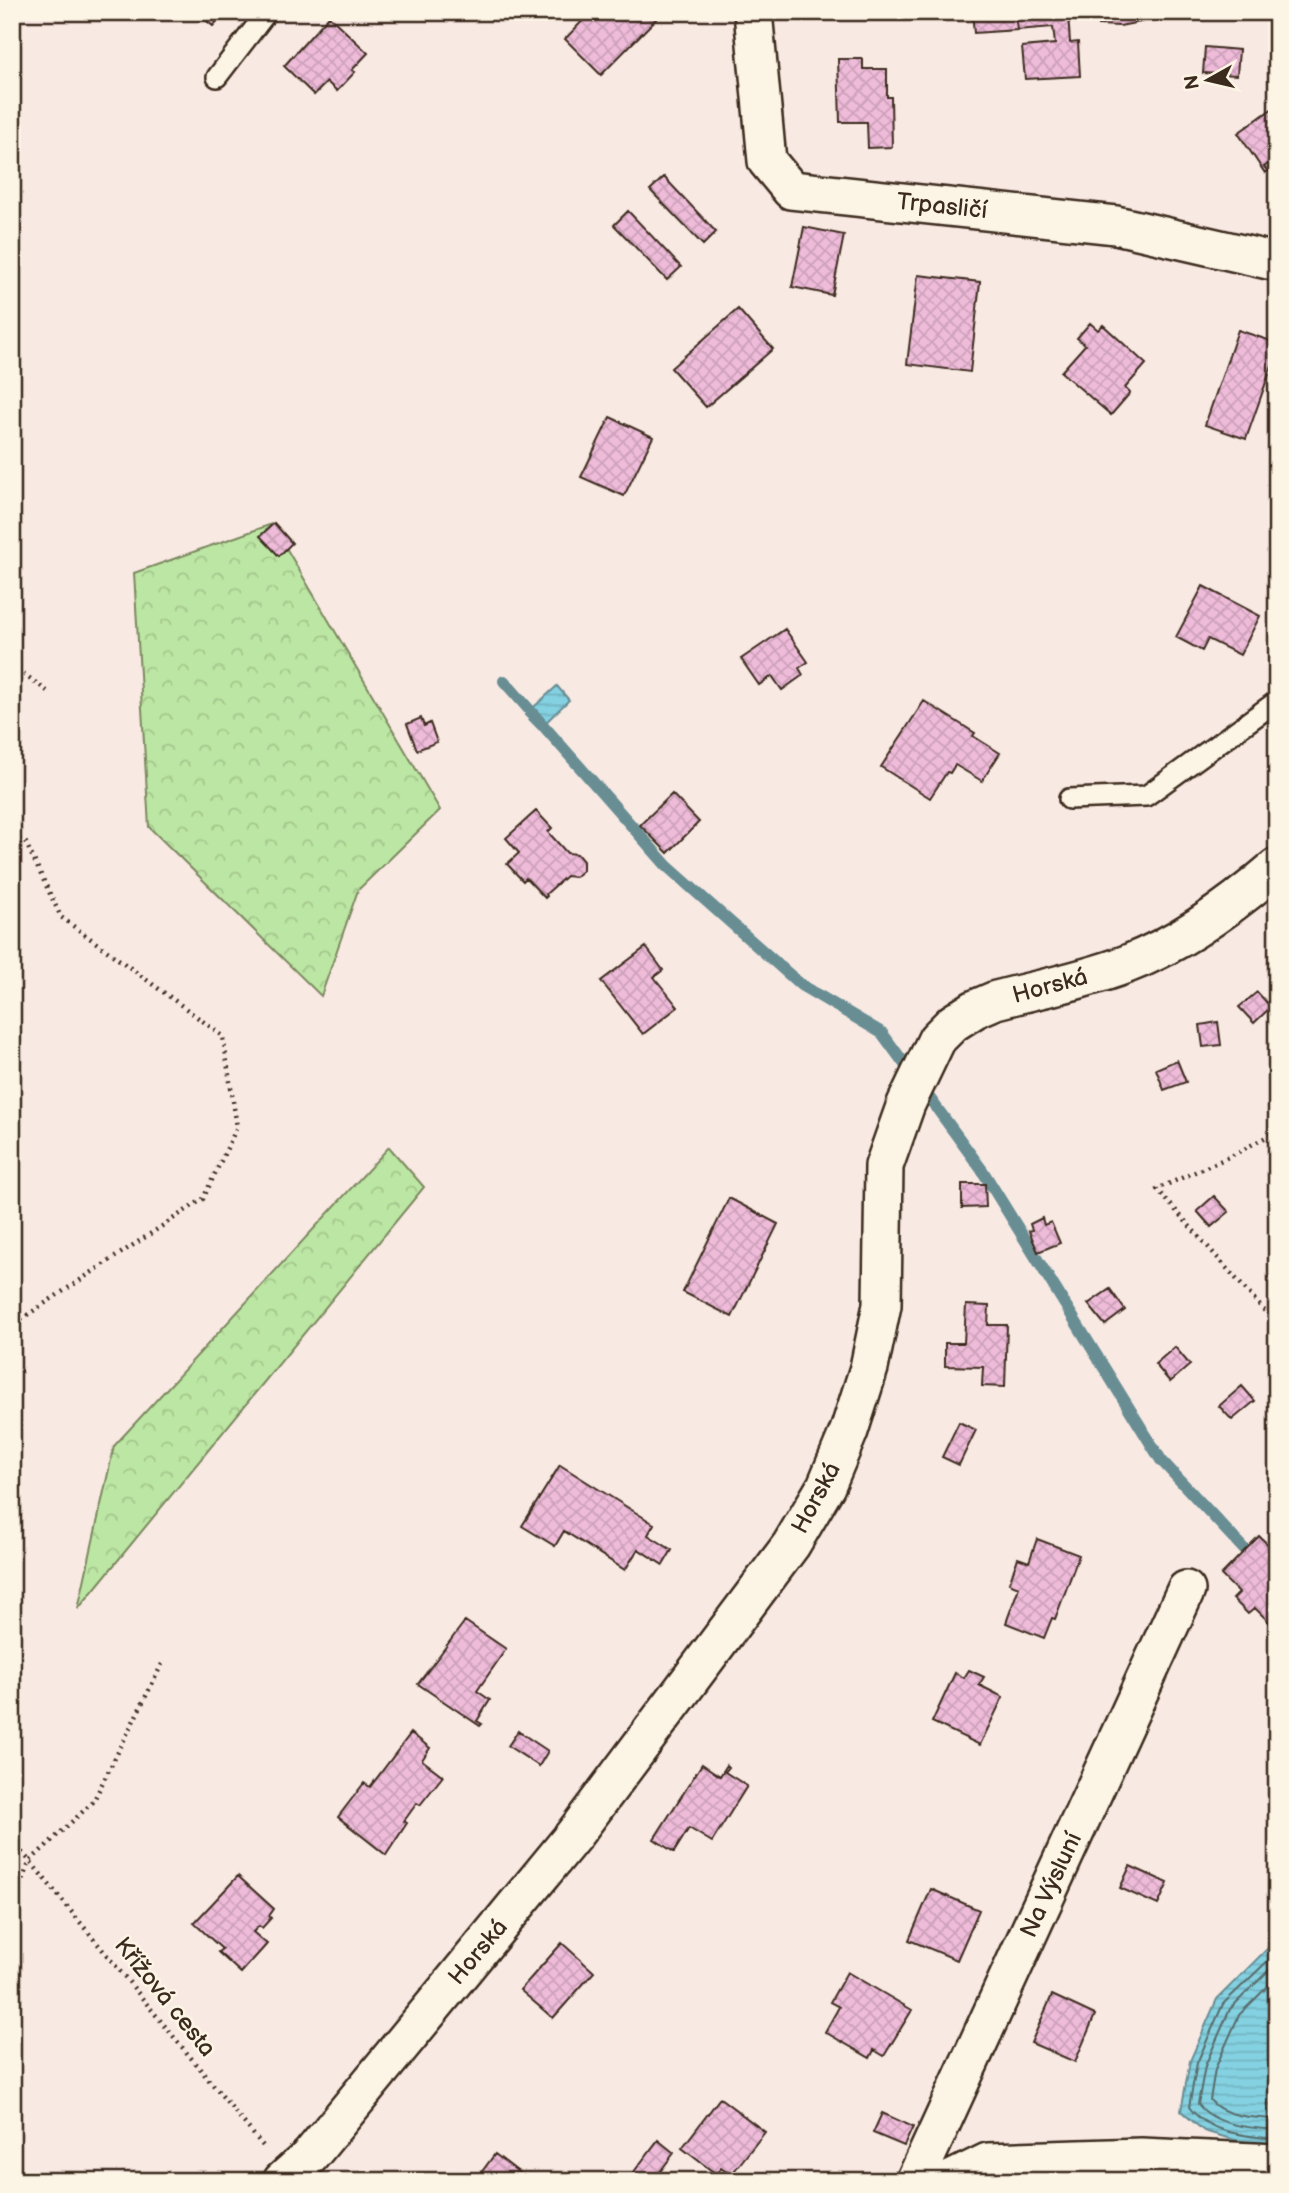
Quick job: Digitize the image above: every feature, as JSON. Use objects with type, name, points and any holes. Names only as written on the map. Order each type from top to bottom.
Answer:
[{"type":"street","name":"Trpasličí","points":[[753,12],[767,162],[791,190],[1116,225],[1277,262]]},
{"type":"street","name":"Horská","points":[[285,2178],[310,2156],[573,1836],[791,1545],[826,1486],[849,1431],[865,1381],[882,1305],[884,1166],[906,1104],[937,1039],[953,1023],[996,1000],[1128,964],[1149,954],[1242,897],[1277,867]]},
{"type":"street","name":"Na Výsluní","points":[[915,2181],[1186,1590]]},
{"type":"street","points":[[949,2181],[988,2162],[1141,2157],[1277,2163]]},
{"type":"lane","points":[[217,77],[267,12]]},
{"type":"lane","points":[[1069,799],[1146,796],[1277,701]]},
{"type":"path","points":[[12,665],[47,691]]},
{"type":"path","points":[[12,839],[24,841],[61,918],[223,1036],[237,1127],[203,1199],[12,1325]]},
{"type":"path","points":[[1277,1130],[1233,1156],[1157,1189],[1277,1325]]},
{"type":"path","points":[[12,1906],[30,1861],[93,1802],[162,1664]]},
{"type":"path","name":"Křížová cesta","points":[[12,1842],[285,2178]]},
{"type":"green space","points":[[272,524],[440,810],[358,890],[321,996],[149,827],[134,573]]},
{"type":"green space","points":[[389,1147],[424,1187],[78,1609],[114,1446]]},
{"type":"water","points":[[557,686],[569,700],[539,729],[525,715]]},
{"type":"water","points":[[1272,1944],[1277,1945],[1277,2146],[1238,2141],[1204,2131],[1181,2111],[1190,2061],[1217,1999]]},
{"type":"building","points":[[196,12],[225,12],[213,26]]},
{"type":"building","points":[[591,12],[663,12],[601,75],[565,39]]},
{"type":"building","points":[[972,12],[1015,12],[1017,30],[974,33]]},
{"type":"building","points":[[1015,12],[1068,12],[1070,43],[1078,42],[1080,76],[1025,79],[1022,47],[1055,44],[1053,27],[1017,30]]},
{"type":"building","points":[[1095,12],[1165,12],[1166,17],[1120,26],[1098,25]]},
{"type":"building","points":[[329,16],[368,53],[337,91],[327,82],[314,95],[284,66]]},
{"type":"building","points":[[1205,47],[1239,50],[1237,75],[1203,73]]},
{"type":"building","points":[[838,59],[863,59],[863,69],[887,69],[887,97],[891,97],[892,147],[868,148],[867,122],[840,122]]},
{"type":"building","points":[[1276,106],[1277,158],[1264,167],[1268,171],[1265,173],[1238,133]]},
{"type":"building","points":[[664,177],[716,232],[703,245],[650,190]]},
{"type":"building","points":[[628,211],[681,267],[667,280],[614,225]]},
{"type":"building","points":[[804,227],[844,235],[832,295],[792,287]]},
{"type":"building","points":[[918,275],[980,282],[970,372],[907,364]]},
{"type":"building","points":[[738,309],[773,349],[706,407],[671,368]]},
{"type":"building","points":[[1090,323],[1098,330],[1103,325],[1146,364],[1125,388],[1130,393],[1111,415],[1061,372],[1085,345],[1077,338]]},
{"type":"building","points":[[1238,330],[1277,343],[1277,351],[1246,439],[1205,425]]},
{"type":"building","points":[[610,417],[653,437],[624,496],[581,477]]},
{"type":"building","points":[[274,523],[292,543],[279,556],[260,536]]},
{"type":"building","points":[[1203,586],[1260,616],[1240,655],[1208,639],[1202,651],[1176,637]]},
{"type":"building","points":[[785,629],[808,662],[799,668],[803,675],[782,690],[772,676],[759,685],[741,659]]},
{"type":"building","points":[[924,701],[975,733],[973,736],[1000,753],[982,781],[955,765],[950,773],[947,772],[930,798],[881,767]]},
{"type":"building","points":[[421,718],[424,726],[430,723],[437,742],[417,750],[407,724]]},
{"type":"building","points":[[672,794],[699,822],[668,853],[640,825]]},
{"type":"building","points":[[536,811],[552,828],[548,832],[567,853],[577,854],[583,861],[583,870],[575,877],[566,876],[545,898],[526,878],[523,881],[507,864],[519,853],[506,838]]},
{"type":"building","points":[[646,947],[663,970],[654,977],[678,1007],[643,1034],[601,981]]},
{"type":"building","points":[[1257,992],[1271,1007],[1254,1023],[1239,1007]]},
{"type":"building","points":[[1218,1022],[1221,1045],[1203,1047],[1200,1025]]},
{"type":"building","points":[[1177,1060],[1186,1082],[1164,1090],[1156,1069]]},
{"type":"building","points":[[962,1184],[985,1184],[986,1207],[962,1208]]},
{"type":"building","points":[[1214,1196],[1229,1212],[1211,1227],[1197,1211]]},
{"type":"building","points":[[729,1198],[778,1224],[732,1317],[683,1292]]},
{"type":"building","points":[[1042,1218],[1044,1225],[1051,1222],[1060,1243],[1038,1252],[1029,1231],[1032,1230],[1030,1224]]},
{"type":"building","points":[[1110,1289],[1125,1310],[1105,1325],[1088,1304]]},
{"type":"building","points":[[966,1305],[989,1306],[988,1325],[1007,1325],[1005,1387],[982,1386],[983,1367],[945,1366],[945,1343],[964,1343]]},
{"type":"building","points":[[1175,1347],[1190,1365],[1170,1382],[1155,1364]]},
{"type":"building","points":[[1242,1386],[1255,1401],[1232,1420],[1219,1406]]},
{"type":"building","points":[[959,1422],[976,1430],[959,1465],[942,1457]]},
{"type":"building","points":[[560,1465],[654,1524],[648,1535],[672,1550],[663,1565],[638,1549],[625,1570],[564,1531],[555,1546],[522,1526]]},
{"type":"building","points":[[1259,1536],[1277,1553],[1277,1619],[1272,1625],[1255,1608],[1248,1614],[1233,1599],[1239,1593],[1221,1575]]},
{"type":"building","points":[[1037,1539],[1079,1555],[1055,1619],[1052,1618],[1044,1638],[1006,1623],[1019,1587],[1009,1583],[1018,1558],[1029,1562]]},
{"type":"building","points":[[465,1621],[506,1649],[477,1691],[490,1700],[477,1721],[482,1724],[480,1726],[418,1684]]},
{"type":"building","points":[[969,1670],[984,1677],[979,1685],[1003,1697],[980,1745],[932,1722],[955,1673],[964,1678]]},
{"type":"building","points":[[518,1731],[548,1751],[539,1766],[508,1746]]},
{"type":"building","points":[[411,1733],[430,1748],[422,1760],[443,1776],[404,1821],[407,1823],[386,1855],[338,1817],[364,1783],[370,1787]]},
{"type":"building","points":[[702,1764],[720,1776],[727,1765],[729,1767],[725,1772],[747,1786],[712,1842],[689,1828],[674,1852],[654,1839]]},
{"type":"building","points":[[1130,1866],[1168,1883],[1158,1905],[1120,1888]]},
{"type":"building","points":[[238,1876],[274,1909],[269,1916],[271,1918],[262,1928],[259,1926],[253,1932],[267,1944],[241,1973],[218,1952],[222,1949],[194,1923]]},
{"type":"building","points":[[931,1889],[979,1910],[957,1960],[909,1940]]},
{"type":"building","points":[[562,1943],[594,1972],[553,2018],[520,1990]]},
{"type":"building","points":[[847,1972],[912,2010],[884,2056],[874,2050],[870,2058],[825,2032],[839,2007],[830,2002]]},
{"type":"building","points":[[1052,1995],[1095,2015],[1075,2062],[1031,2043]]},
{"type":"building","points":[[720,2098],[765,2132],[731,2175],[721,2168],[716,2174],[682,2148]]},
{"type":"building","points":[[882,2113],[913,2127],[904,2146],[873,2133]]},
{"type":"building","points":[[658,2140],[674,2153],[653,2181],[627,2181]]},
{"type":"building","points":[[495,2154],[530,2181],[475,2181]]},
{"type":"waterway","points":[[504,681],[667,866],[801,985],[882,1033],[982,1170],[1161,1460],[1255,1561]]}]
